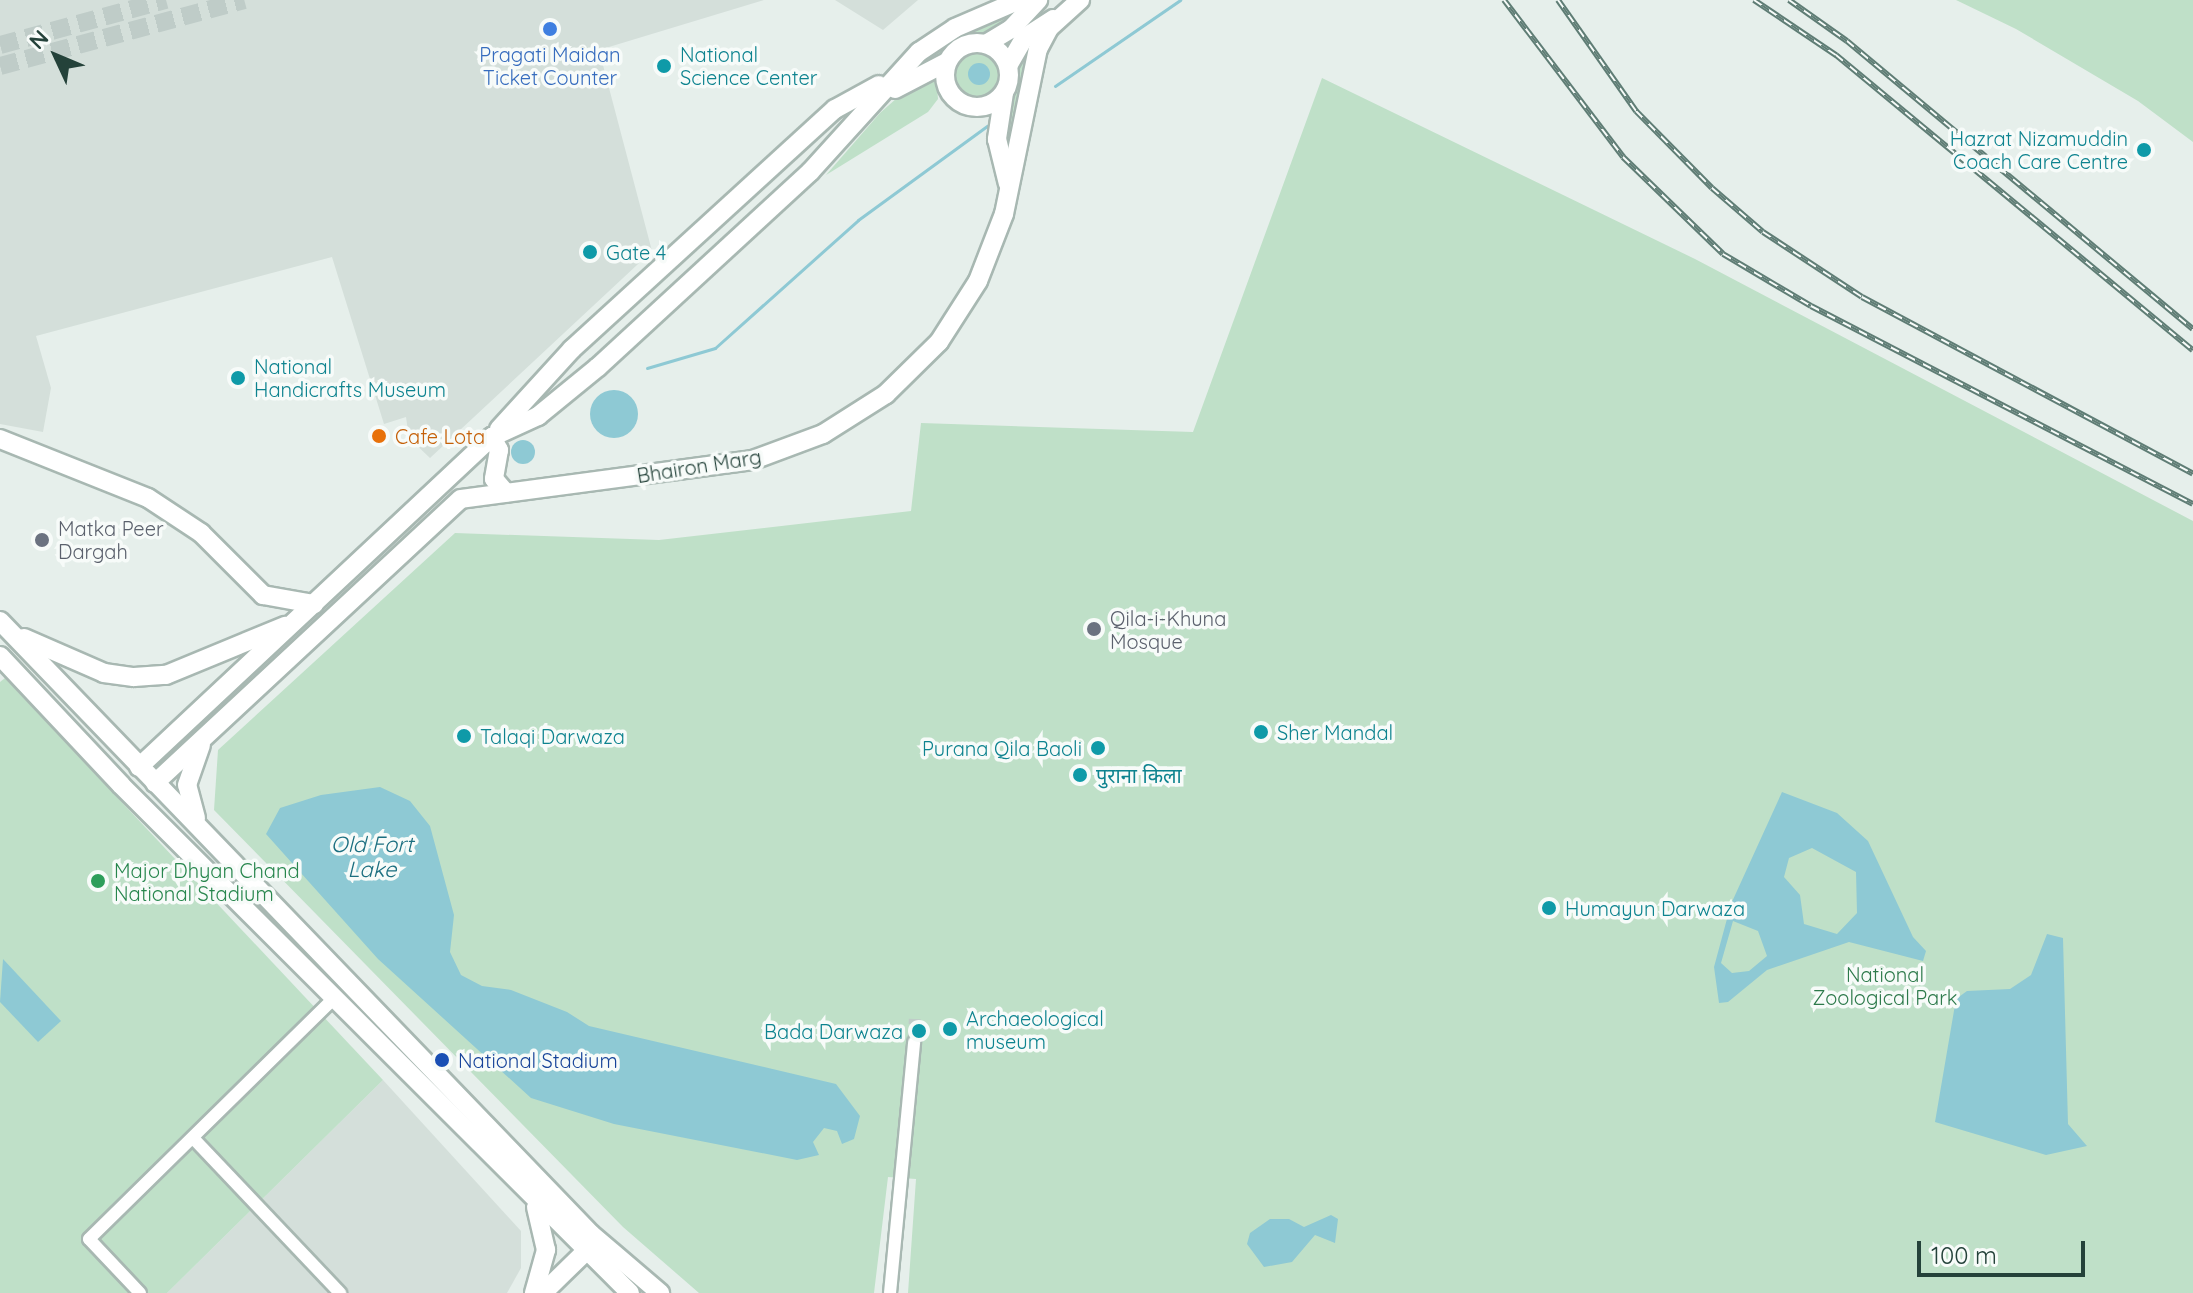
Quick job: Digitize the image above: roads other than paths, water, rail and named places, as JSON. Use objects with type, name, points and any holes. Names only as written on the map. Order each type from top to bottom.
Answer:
[{"type":"main road","name":"Bhairon Marg","points":[[139,767],[493,436],[538,416],[669,302],[810,172],[892,77],[955,28],[1038,3],[1080,0]]},
{"type":"main road","name":"Bhairon Marg","points":[[461,499],[729,465],[777,453],[845,423],[905,378],[953,323],[988,260],[1010,190],[1038,49],[1038,3]]},
{"type":"main road","points":[[986,44],[1011,29],[1038,3]]},
{"type":"main road","points":[[1010,190],[997,139],[1008,66],[1024,38],[1038,3]]},
{"type":"main road","points":[[852,123],[911,76],[947,62],[966,44],[986,44],[997,50],[1008,66]]},
{"type":"main road","points":[[947,62],[945,82],[960,103],[987,106],[1004,93]]},
{"type":"main road","points":[[506,493],[494,479],[499,450],[493,436],[549,371],[835,109],[892,77]]},
{"type":"main road","points":[[619,306],[669,302]]},
{"type":"main road","points":[[0,439],[148,498],[201,533],[263,595],[314,604]]},
{"type":"main road","points":[[155,783],[461,499],[462,483],[444,484]]},
{"type":"main road","points":[[5,627],[54,655],[104,673],[134,677],[166,675],[299,620]]},
{"type":"main road","points":[[5,627],[591,1234],[660,1293]]},
{"type":"main road","points":[[0,656],[128,792],[588,1257],[630,1293]]},
{"type":"main road","points":[[198,824],[187,785],[207,735]]},
{"type":"main road","points":[[531,1196],[546,1250],[534,1293]]},
{"type":"main road","points":[[543,1293],[588,1257]]},
{"type":"main road","points":[[559,1293],[572,1272]]},
{"type":"street","points":[[140,1293],[89,1239],[334,998]]},
{"type":"street","points":[[890,1293],[914,1042]]},
{"type":"street","points":[[193,1138],[340,1293]]},
{"type":"water","points":[[979,63],[987,66],[990,74],[987,82],[979,85],[971,82],[968,74],[971,66]]},
{"type":"water","points":[[614,390],[623,391],[631,397],[637,405],[637,423],[631,431],[623,437],[614,438],[605,437],[597,431],[591,423],[590,414],[591,405],[597,397],[605,391]]},
{"type":"water","points":[[523,440],[531,444],[535,452],[531,460],[523,464],[515,460],[511,452],[515,444]]},
{"type":"water","name":"Old Fort Lake","points":[[380,787],[410,801],[430,826],[454,915],[450,952],[461,975],[482,986],[511,990],[567,1012],[589,1026],[836,1084],[860,1116],[854,1139],[842,1144],[837,1131],[824,1128],[813,1142],[819,1155],[797,1160],[614,1124],[531,1098],[378,959],[266,834],[280,808],[321,795]]},
{"type":"water","points":[[1782,792],[1837,813],[1868,841],[1913,937],[1926,951],[1923,961],[1849,942],[1767,970],[1728,1002],[1719,1003],[1714,967],[1731,904]],"holes":[[[1812,848],[1856,872],[1857,913],[1837,934],[1804,924],[1800,895],[1784,877],[1789,858]],[[1733,921],[1758,931],[1767,956],[1749,971],[1732,973],[1721,963]]]},
{"type":"water","points":[[2047,934],[2063,938],[2068,1124],[2087,1146],[2046,1155],[1935,1122],[1956,999],[1967,991],[2010,989],[2031,975]]},
{"type":"water","points":[[3,959],[61,1021],[38,1042],[0,1002]]},
{"type":"water","points":[[1331,1215],[1338,1219],[1335,1243],[1315,1235],[1292,1262],[1264,1267],[1247,1244],[1250,1233],[1270,1219],[1289,1219],[1304,1227]]},
{"type":"waterway","points":[[1055,86],[1180,0]]},
{"type":"waterway","points":[[647,368],[715,348],[858,220],[987,126]]},
{"type":"tunnel","points":[[0,45],[166,0]]},
{"type":"tunnel","points":[[0,66],[244,0]]},
{"type":"tunnel","points":[[914,1042],[915,1019]]},
{"type":"railway","points":[[1504,0],[1623,157],[1723,254],[1811,306],[2193,504]]},
{"type":"railway","points":[[1558,0],[1636,111],[1712,188],[1763,232],[1862,297],[2193,474]]},
{"type":"railway","points":[[1754,0],[1836,55],[2193,350]]},
{"type":"railway","points":[[1789,0],[1847,41],[2193,329]]},
{"type":"place","name":"Pragati Maidan Ticket Counter","points":[[550,29]]},
{"type":"place","name":"National Science Center","points":[[664,66]]},
{"type":"place","name":"Hazrat Nizamuddin Coach Care Centre","points":[[2144,150]]},
{"type":"place","name":"Gate 4","points":[[590,252]]},
{"type":"place","name":"National Handicrafts Museum","points":[[238,378]]},
{"type":"place","name":"Cafe Lota","points":[[379,436]]},
{"type":"place","name":"Matka Peer Dargah","points":[[42,540]]},
{"type":"place","name":"Qila-i-Khuna Mosque","points":[[1094,629]]},
{"type":"place","name":"Sher Mandal","points":[[1261,732]]},
{"type":"place","name":"Talaqi Darwaza","points":[[464,736]]},
{"type":"place","name":"Purana Qila Baoli","points":[[1098,748]]},
{"type":"place","name":"पुराना किला","points":[[1080,775]]},
{"type":"place","name":"Major Dhyan Chand National Stadium","points":[[98,881]]},
{"type":"place","name":"Humayun Darwaza","points":[[1549,908]]},
{"type":"place","name":"Archaeological museum","points":[[950,1029]]},
{"type":"place","name":"Bada Darwaza","points":[[919,1031]]},
{"type":"place","name":"National Stadium","points":[[442,1060]]},
{"type":"park label","name":"National Zoological Park","points":[[1885,986]]}]
